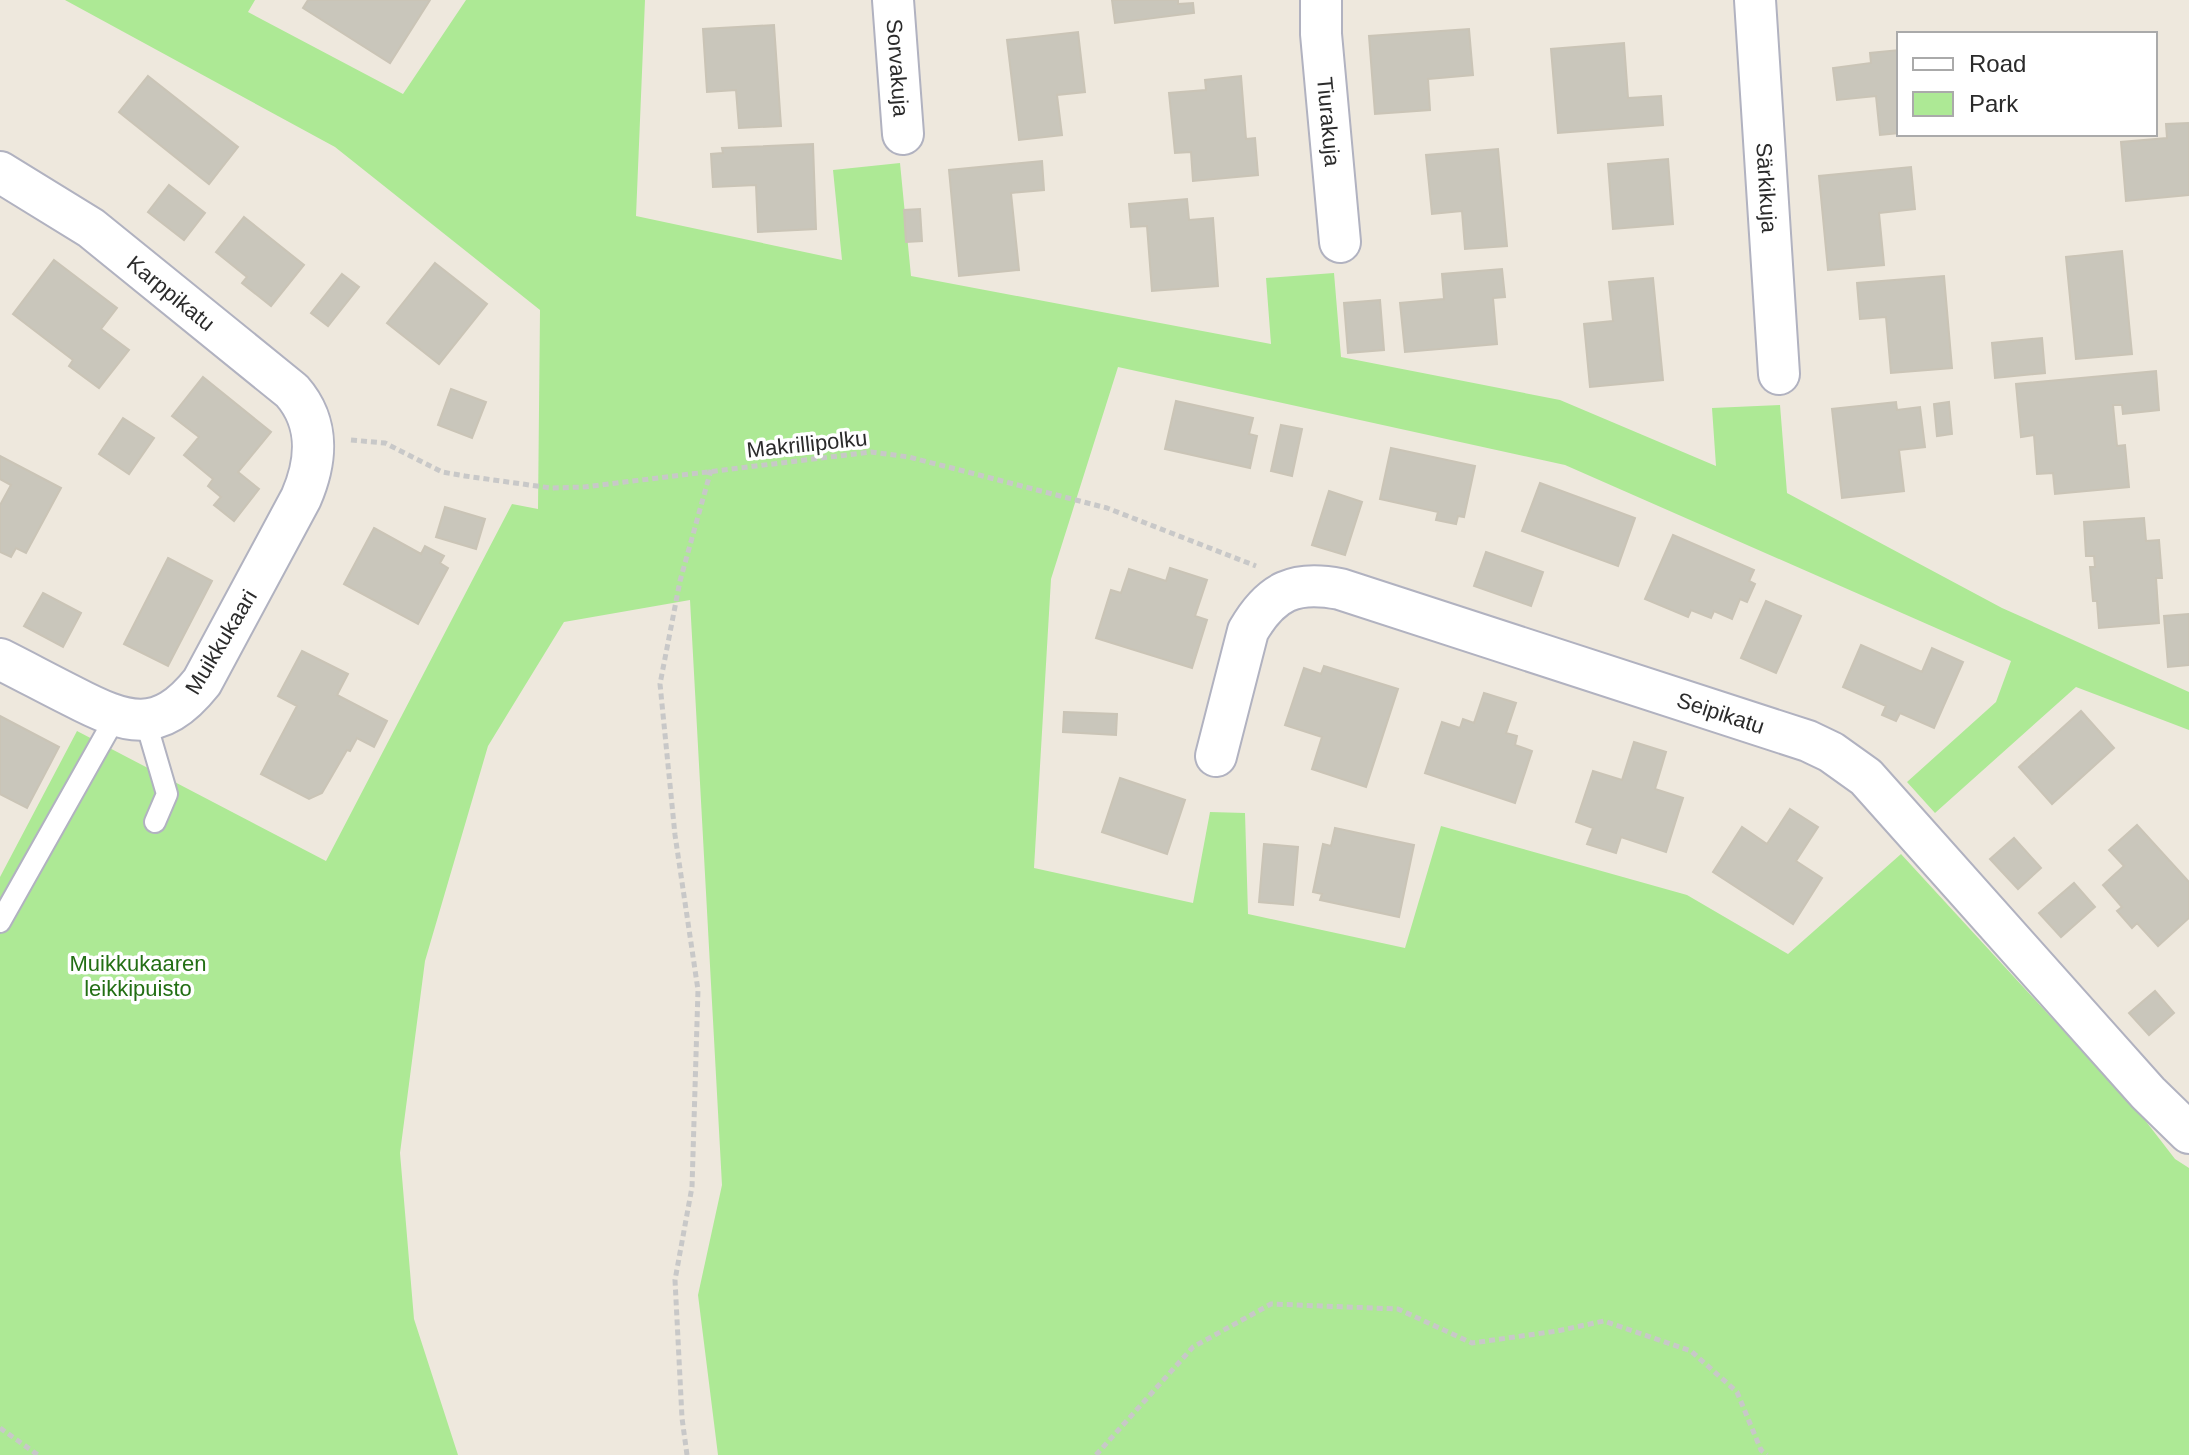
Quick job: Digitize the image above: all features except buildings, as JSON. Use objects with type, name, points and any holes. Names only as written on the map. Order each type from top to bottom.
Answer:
[{"type":"street","name":"Sorvakuja","points":[[893,0],[903,134]]},
{"type":"street","name":"Tiurakuja","points":[[1321,0],[1321,34],[1340,242]]},
{"type":"street","name":"Särkikuja","points":[[1755,0],[1779,374]]},
{"type":"street","name":"Karppikatu","points":[[0,172],[91,228],[292,391],[311,419],[314,439]]},
{"type":"street","name":"Muikkukaari","points":[[130,719],[155,719],[174,711],[202,682],[301,498],[309,480],[314,439]]},
{"type":"street","name":"Seipikatu","points":[[1287,591],[1319,585],[1340,589],[1796,737],[1831,752],[1866,777],[1886,797],[2148,1093],[2189,1133]]},
{"type":"street","points":[[1216,756],[1248,631],[1259,613],[1287,591]]},
{"type":"street","points":[[0,659],[130,719]]},
{"type":"lane","points":[[130,719],[167,794],[155,822]]},
{"type":"lane","points":[[0,922],[130,719]]},
{"type":"path","name":"Makrillipolku","points":[[314,439],[385,443],[442,472],[551,488],[584,487],[871,452],[909,457],[1107,508],[1257,566],[1287,591]]},
{"type":"path","points":[[687,1455],[682,1418],[675,1280],[692,1187],[698,990],[675,835],[660,684],[680,581],[711,470]]},
{"type":"path","points":[[1096,1455],[1193,1347],[1271,1304],[1398,1309],[1472,1343],[1604,1321],[1691,1351],[1737,1392],[1761,1450],[1767,1455]]},
{"type":"path","points":[[0,1428],[38,1455]]},
{"type":"green space","name":"Muikkukaaren leikkipuisto","points":[[65,0],[255,0],[248,12],[403,94],[466,0],[645,0],[636,216],[842,260],[833,170],[900,163],[911,276],[1271,344],[1266,278],[1334,273],[1341,357],[1560,400],[1716,466],[1712,408],[1780,405],[1787,493],[2002,608],[2189,692],[2189,730],[2076,687],[1935,813],[1907,782],[1996,702],[2011,661],[1565,465],[1118,367],[1051,579],[1034,868],[1193,903],[1210,812],[1245,813],[1248,914],[1405,948],[1441,826],[1687,895],[1788,954],[1901,854],[2141,1115],[2175,1159],[2189,1168],[2189,1455],[718,1455],[698,1295],[722,1185],[690,600],[564,622],[488,746],[425,961],[400,1153],[414,1319],[458,1455],[0,1455],[0,877],[77,731],[326,861],[512,504],[538,509],[540,310],[335,147]]}]
